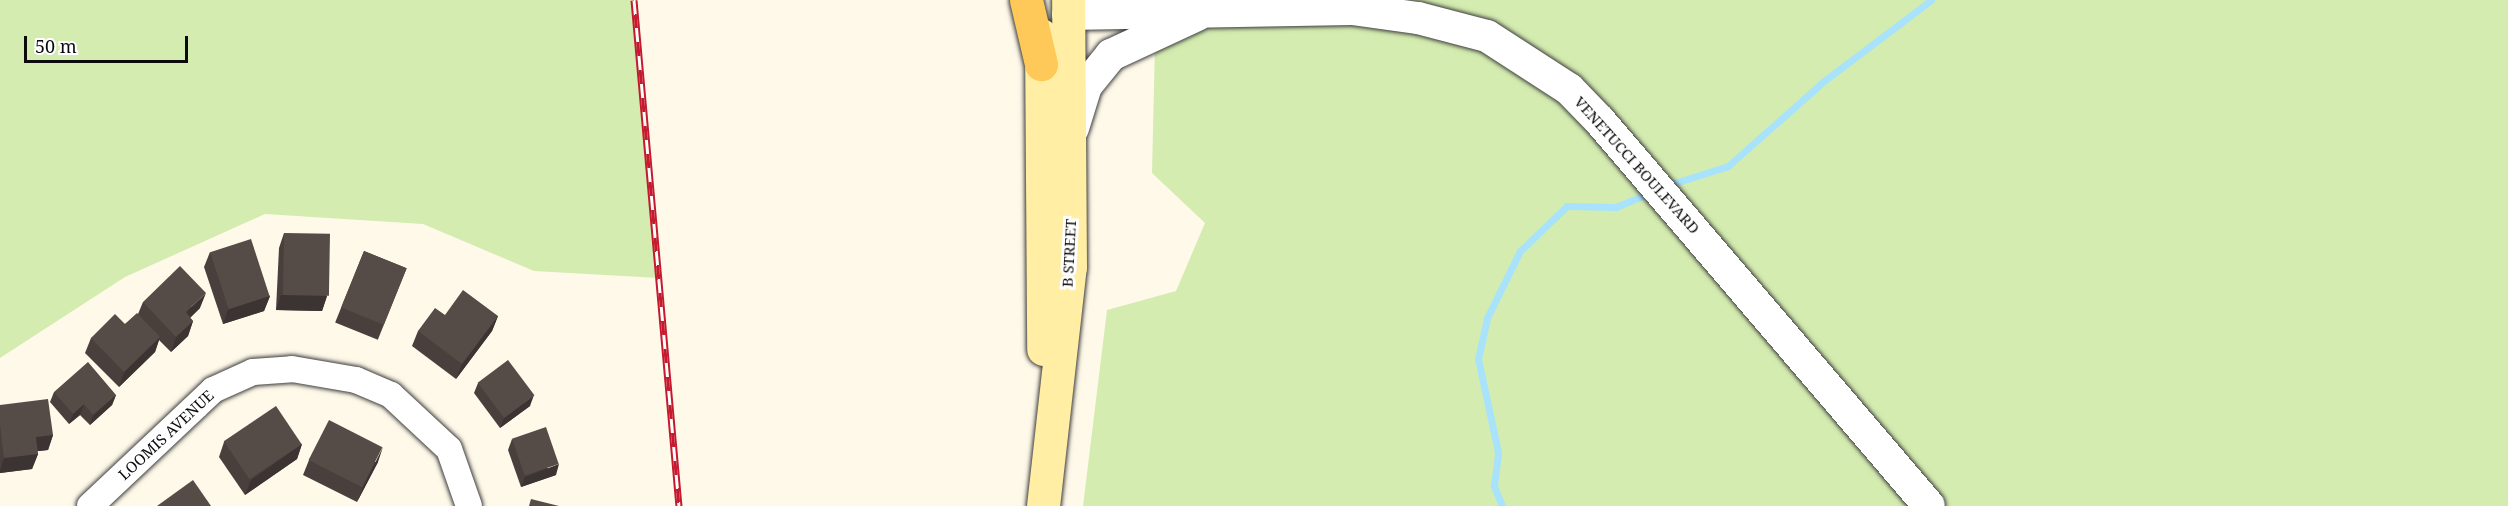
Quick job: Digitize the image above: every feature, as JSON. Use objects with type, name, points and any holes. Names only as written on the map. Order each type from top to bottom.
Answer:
[{"type":"main road","points":[[1026,0],[1041,64]]},
{"type":"main road","name":"B STREET","points":[[1043,505],[1041,64],[1059,5]]},
{"type":"main road","name":"B STREET","points":[[1043,505],[1070,267],[1071,135],[1059,5]]},
{"type":"street","name":"VENETUCCI BOULEVARD","points":[[1059,5],[1204,12],[1353,9],[1418,18],[1487,36],[1569,88],[1710,246],[1929,506]]},
{"type":"street","name":"VENETUCCI BOULEVARD","points":[[1071,135],[1086,86],[1111,55],[1204,12]]},
{"type":"street","name":"LOOMIS AVENUE","points":[[90,506],[213,390],[253,372],[292,369],[356,380],[392,395],[449,449],[469,506]]},
{"type":"green space","points":[[0,0],[634,0],[659,278],[534,271],[423,224],[265,214],[125,277],[0,358]]},
{"type":"green space","points":[[1156,0],[2508,0],[2508,506],[1083,506],[1107,310],[1176,291],[1205,223],[1152,173]]},
{"type":"building","points":[[284,233],[330,234],[329,296],[283,295]]},
{"type":"building","points":[[251,239],[270,296],[229,309],[210,252]]},
{"type":"building","points":[[364,251],[407,268],[384,325],[341,308]]},
{"type":"building","points":[[180,266],[206,293],[186,312],[193,321],[176,337],[143,302]]},
{"type":"building","points":[[463,290],[498,316],[462,364],[418,331],[435,308],[445,315]]},
{"type":"building","points":[[137,313],[160,337],[124,372],[91,338],[115,314],[125,324]]},
{"type":"building","points":[[508,360],[534,395],[504,418],[478,383]]},
{"type":"building","points":[[88,362],[116,395],[93,415],[84,404],[73,414],[54,392]]},
{"type":"building","points":[[48,399],[53,435],[36,437],[38,454],[4,458],[0,405]]},
{"type":"building","points":[[276,406],[302,444],[249,479],[224,441]]},
{"type":"building","points":[[329,420],[382,447],[362,487],[309,460]]},
{"type":"building","points":[[546,427],[559,464],[525,476],[512,439]]},
{"type":"building","points":[[193,480],[211,506],[157,506]]},
{"type":"building","points":[[531,499],[559,506],[529,506]]},
{"type":"waterway","points":[[1665,186],[1728,166],[1824,81],[1931,0]]},
{"type":"waterway","points":[[1502,506],[1494,486],[1498,452],[1478,359],[1487,318],[1520,251],[1567,206],[1616,207],[1649,193]]},
{"type":"railway","points":[[634,0],[679,506]]}]
